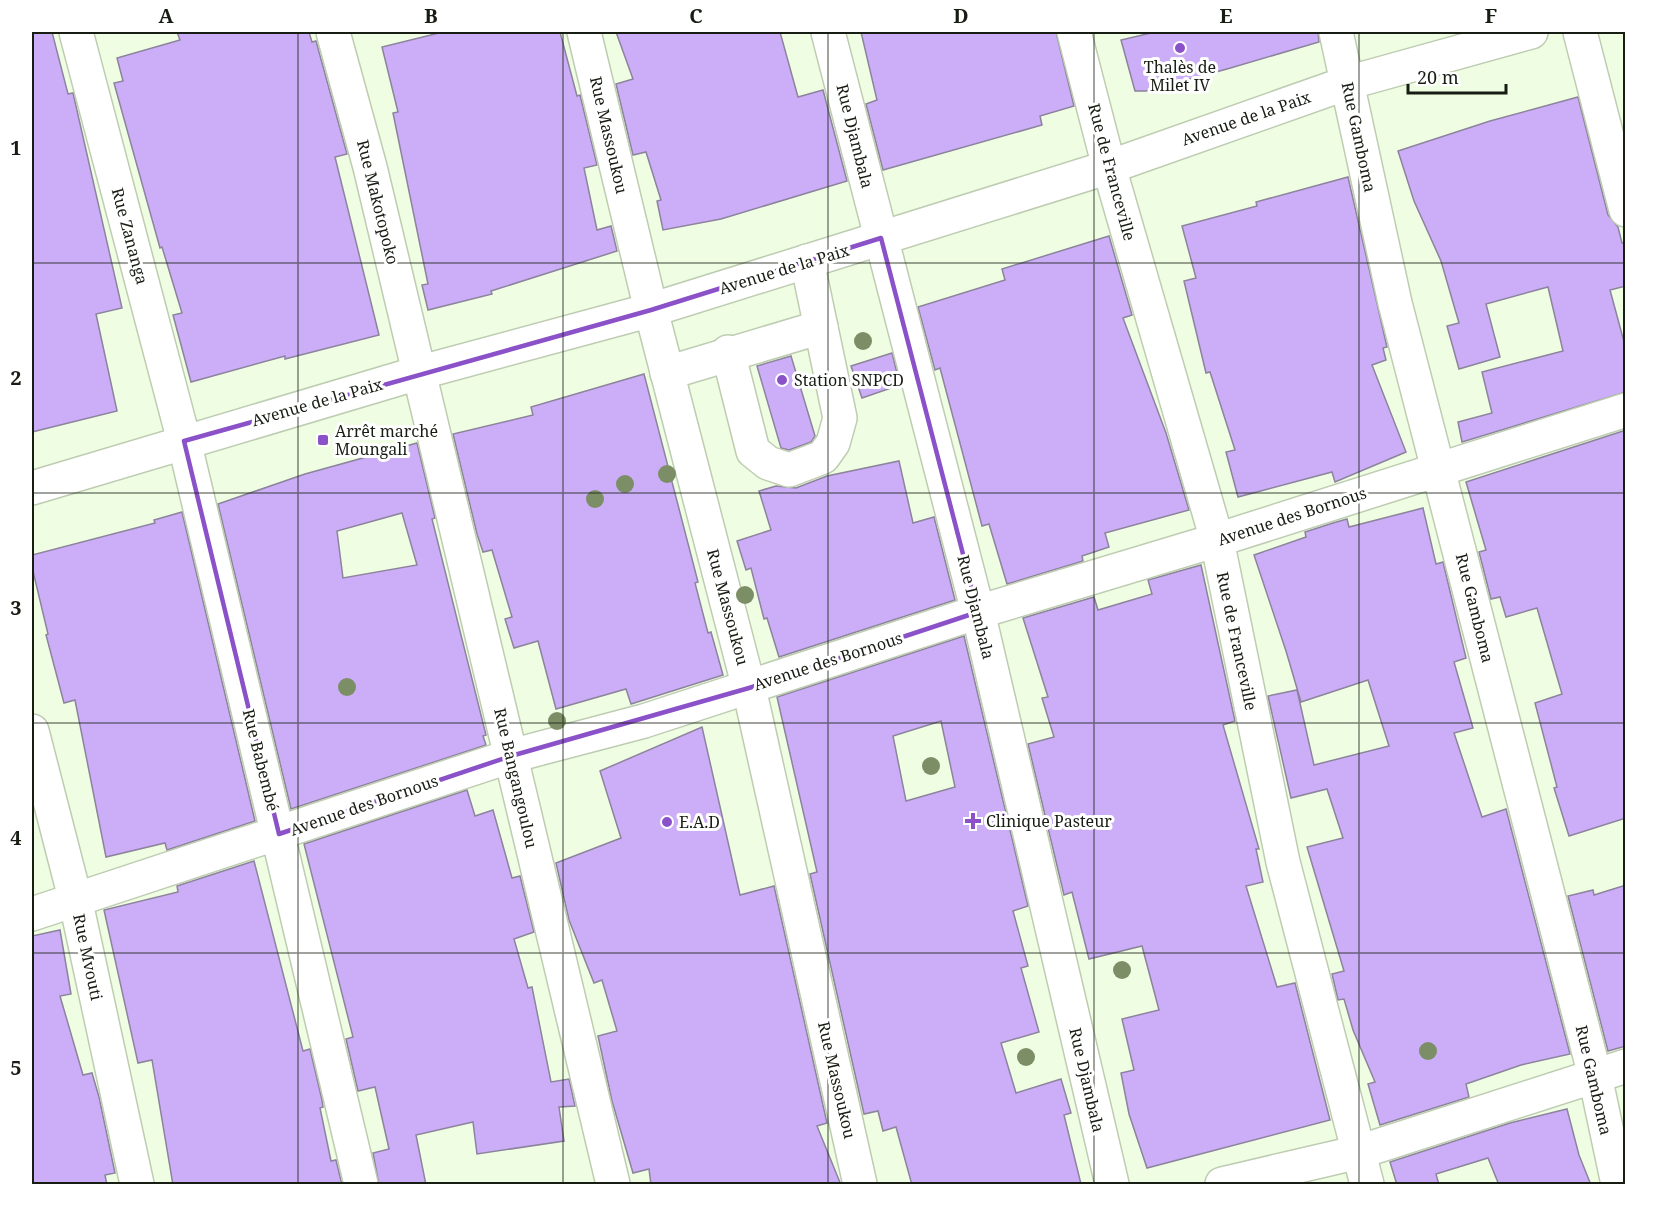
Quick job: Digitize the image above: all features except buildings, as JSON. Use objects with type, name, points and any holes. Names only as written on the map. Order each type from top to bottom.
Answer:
[{"type":"street","name":"Rue Zananga","points":[[76,32],[184,441]]},
{"type":"street","name":"Rue Makotopoko","points":[[333,32],[370,167],[418,373]]},
{"type":"street","name":"Rue Massoukou","points":[[584,32],[666,373],[749,688],[860,1185]]},
{"type":"street","name":"Rue Djambala","points":[[828,32],[978,612],[1112,1185]]},
{"type":"street","name":"Rue de Franceville","points":[[1074,32],[1109,167],[1217,540],[1283,862],[1367,1185]]},
{"type":"street","name":"Rue Gamboma","points":[[1336,32],[1395,303],[1440,469],[1595,1076],[1618,1185]]},
{"type":"street","name":"Avenue de la Paix","points":[[32,488],[418,373],[651,310],[1109,167],[1347,83],[1531,32]]},
{"type":"street","points":[[1580,32],[1626,210]]},
{"type":"street","points":[[728,352],[753,451],[768,463],[789,470],[823,457],[833,443],[840,418],[807,261]]},
{"type":"street","points":[[666,373],[728,352],[821,327]]},
{"type":"street","name":"Rue Bangangoulou","points":[[418,373],[613,1185]]},
{"type":"street","name":"Avenue des Bornous","points":[[32,914],[511,756],[644,722],[978,612],[1217,540],[1626,410]]},
{"type":"street","name":"Rue Babembé","points":[[184,441],[361,1185]]},
{"type":"street","name":"Rue Mvouti","points":[[32,731],[75,898],[137,1185]]},
{"type":"street","points":[[1222,1185],[1359,1152],[1626,1066]]},
{"type":"highlighted area","points":[[881,238],[978,612],[749,688],[511,756],[279,834],[184,441],[651,310]]},
{"type":"place","name":"Thalès de Milet IV","points":[[1180,48]]},
{"type":"place","name":"Station SNPCD","points":[[782,380]]},
{"type":"place","name":"Arrêt marché Moungali","points":[[323,440]]},
{"type":"place","name":"Clinique Pasteur","points":[[973,821]]},
{"type":"place","name":"E.A.D","points":[[667,822]]}]
